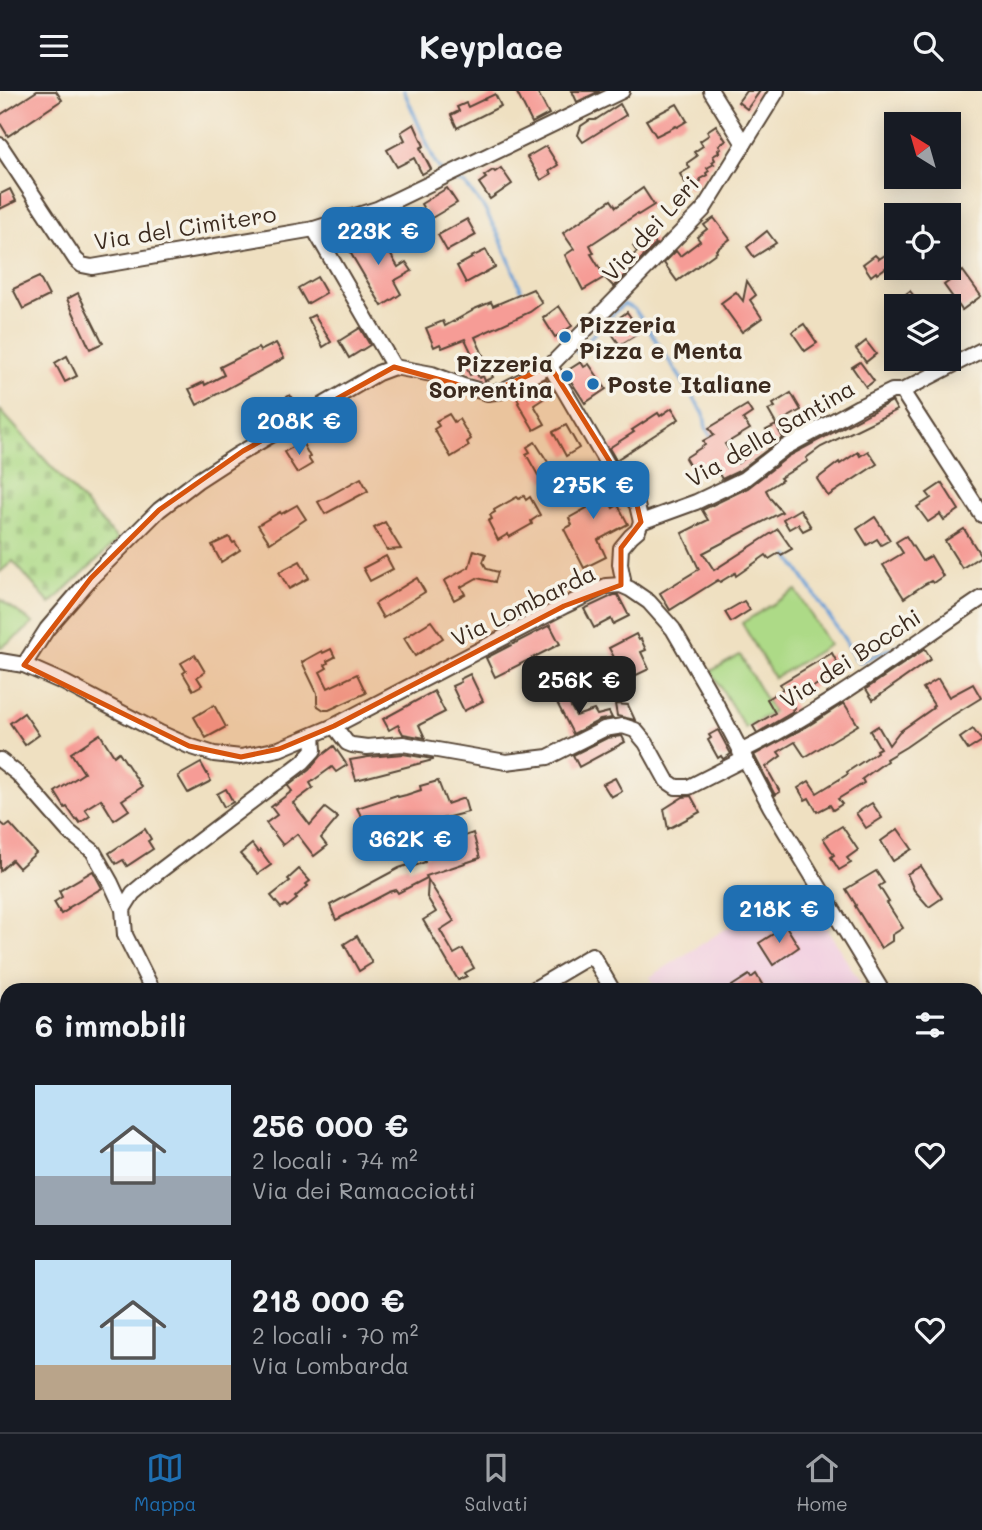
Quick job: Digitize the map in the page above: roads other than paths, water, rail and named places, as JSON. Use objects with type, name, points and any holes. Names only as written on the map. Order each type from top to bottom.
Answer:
[{"type":"street","points":[[394,367],[314,229],[377,209],[622,91]]},
{"type":"street","points":[[711,91],[744,143]]},
{"type":"street","name":"Via dei Leri","points":[[550,366],[703,209],[777,91]]},
{"type":"street","name":"Via del Cimitero","points":[[0,145],[76,260],[82,265],[92,267],[314,229]]},
{"type":"street","name":"Via della Santina","points":[[641,522],[696,502],[744,479],[784,448],[859,407],[892,391],[902,391],[982,350]]},
{"type":"street","points":[[24,665],[47,629],[82,588],[159,510],[243,451],[378,373],[394,367],[432,375],[488,393],[502,391],[550,366],[608,465],[637,505],[641,522],[638,530],[621,548],[621,585]]},
{"type":"street","points":[[902,391],[982,515]]},
{"type":"street","name":"Via Lombarda","points":[[0,661],[24,665],[65,683],[189,746],[214,754],[241,757],[279,749],[313,736],[606,586],[621,585],[649,603],[673,629],[794,847],[877,983]]},
{"type":"street","name":"Via dei Bocchi","points":[[334,726],[347,743],[352,745],[367,747],[403,744],[506,762],[548,757],[604,729],[623,726],[635,730],[646,743],[667,781],[676,787],[689,787],[860,681],[982,597]]},
{"type":"street","points":[[123,909],[133,893],[157,873],[303,762],[314,750],[313,736]]},
{"type":"street","points":[[0,760],[18,774],[69,832],[93,851],[123,909],[125,935],[149,983]]},
{"type":"street","points":[[544,983],[592,954],[608,983]]},
{"type":"waterway","points":[[404,91],[436,164],[443,173]]},
{"type":"waterway","points":[[451,179],[465,184],[484,208],[521,289]]},
{"type":"waterway","points":[[576,352],[624,304],[634,309],[704,414],[706,428],[713,440]]},
{"type":"waterway","points":[[789,556],[857,661],[905,642]]},
{"type":"place","name":"Pizzeria Pizza e Menta","points":[[565,337]]},
{"type":"place","name":"Pizzeria Sorrentina","points":[[567,376]]},
{"type":"place","name":"Poste Italiane","points":[[593,384]]}]
